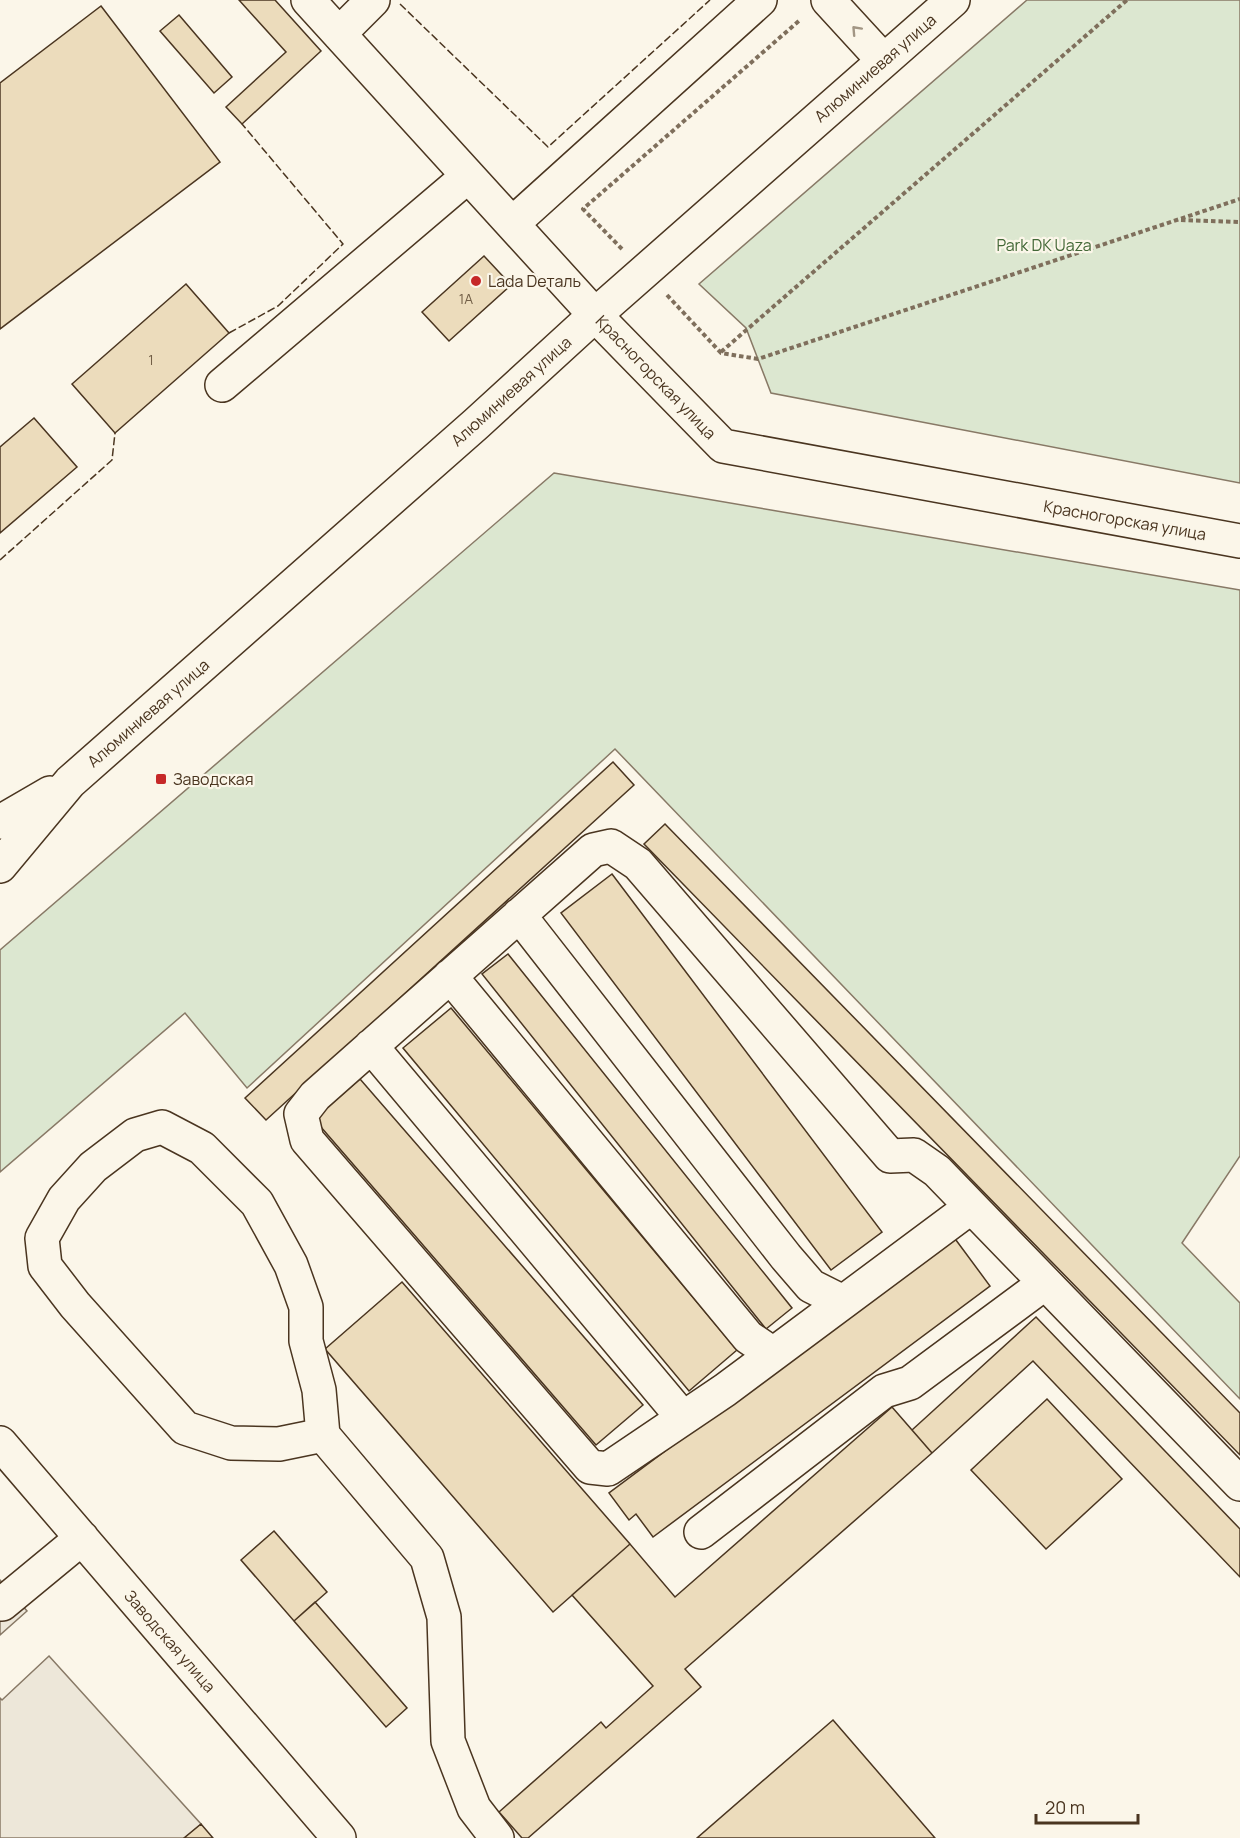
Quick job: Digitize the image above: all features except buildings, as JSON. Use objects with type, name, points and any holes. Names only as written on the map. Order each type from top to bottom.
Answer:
[{"type":"street","name":"Красногорская улица","points":[[308,0],[594,315],[723,446],[1240,541]]},
{"type":"street","points":[[339,34],[373,0]]},
{"type":"street","points":[[512,224],[760,0]]},
{"type":"street","name":"Алюминиевая улица","points":[[70,782],[467,432],[594,315],[953,0]]},
{"type":"street","points":[[817,8],[883,60]]},
{"type":"street","points":[[222,385],[468,176]]},
{"type":"street","points":[[0,822],[70,782]]},
{"type":"street","points":[[0,866],[70,782]]},
{"type":"street","points":[[971,1207],[683,1418],[608,1469],[590,1467],[307,1140],[301,1114],[315,1096],[593,850],[611,846],[638,864],[890,1156],[914,1155],[937,1171],[1240,1484]]},
{"type":"street","points":[[519,915],[786,1257],[811,1286],[843,1302]]},
{"type":"street","points":[[450,976],[748,1337],[773,1354]]},
{"type":"street","points":[[371,1046],[683,1418]]},
{"type":"street","points":[[323,1435],[279,1444],[231,1443],[185,1428],[75,1305],[45,1266],[42,1238],[64,1199],[93,1167],[135,1135],[162,1127],[202,1148],[257,1203],[291,1265],[306,1307],[306,1341],[319,1390],[323,1435],[427,1558],[444,1617],[448,1742],[474,1808],[497,1838]]},
{"type":"street","points":[[701,1532],[884,1391],[910,1383],[1045,1283]]},
{"type":"street","name":"Заводская улица","points":[[0,1443],[339,1838]]},
{"type":"street","points":[[2,1604],[82,1538]]},
{"type":"path","points":[[721,353],[1127,0]]},
{"type":"path","points":[[817,8],[583,209],[721,353],[758,359],[1240,199]]},
{"type":"path","points":[[1177,220],[1240,222]]},
{"type":"green space","name":"Park DK Uaza","points":[[1027,0],[1240,0],[1240,483],[771,393],[746,328],[699,284]]},
{"type":"green space","points":[[554,473],[1240,590],[1240,1156],[1182,1243],[1240,1303],[1240,1399],[615,749],[247,1088],[185,1013],[0,1172],[0,950]]},
{"type":"shaded area","points":[[0,1580],[27,1611],[0,1635]]},
{"type":"shaded area","points":[[49,1656],[201,1824],[185,1838],[0,1838],[0,1698],[2,1700]]},
{"type":"fence","points":[[400,4],[548,147],[710,0]]},
{"type":"fence","points":[[229,333],[278,306],[343,244],[242,124]]},
{"type":"fence","points":[[0,560],[112,460],[115,433]]},
{"type":"place","name":"Lada Dеталь","points":[[476,281]]},
{"type":"place","name":"Заводская","points":[[161,779]]}]
